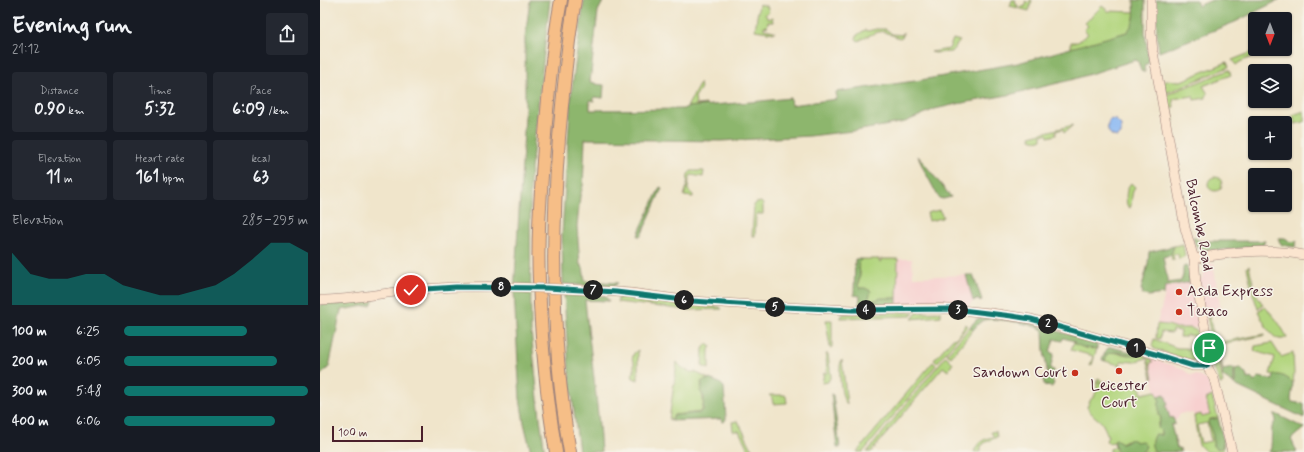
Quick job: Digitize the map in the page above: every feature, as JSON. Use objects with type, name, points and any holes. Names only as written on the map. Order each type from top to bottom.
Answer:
[{"type":"highway","points":[[556,452],[550,419],[544,360],[539,280],[539,239],[548,87],[561,0]]},
{"type":"highway","points":[[570,452],[560,384],[553,277],[555,191],[564,84],[575,0]]},
{"type":"street","name":"Balcombe Road","points":[[1151,0],[1150,32],[1185,228],[1194,259],[1196,281],[1209,348],[1207,366],[1214,379],[1232,452]]},
{"type":"street","points":[[1194,259],[1258,250],[1304,255]]},
{"type":"street","points":[[320,300],[335,300],[426,289],[456,287],[514,287],[587,290],[692,301],[769,306],[853,310],[937,308],[991,313],[1031,319],[1193,366],[1207,366]]},
{"type":"shaded area","points":[[898,259],[912,259],[913,277],[966,275],[973,301],[969,307],[897,305]]},
{"type":"shaded area","points":[[1215,263],[1214,269],[1221,311],[1207,314],[1204,326],[1177,328],[1157,324],[1164,298],[1165,287],[1196,281],[1202,278],[1207,264]]},
{"type":"shaded area","points":[[1147,357],[1181,368],[1191,375],[1197,375],[1207,380],[1218,418],[1195,421],[1193,413],[1188,414],[1187,412],[1180,414],[1178,419],[1174,420],[1173,417],[1170,418],[1166,405],[1168,404],[1165,394],[1157,396]]},
{"type":"green space","points":[[530,0],[550,0],[530,179],[531,331],[545,452],[531,452],[524,423],[520,399],[514,292],[525,116],[525,38]]},
{"type":"green space","points":[[584,0],[604,0],[598,11],[590,82],[604,85],[603,98],[594,97],[594,101],[590,100],[590,110],[683,109],[687,107],[790,98],[791,105],[837,99],[836,92],[915,81],[1018,63],[1127,32],[1134,20],[1134,0],[1145,0],[1145,33],[1149,63],[1144,65],[1145,72],[1141,71],[1138,61],[1135,60],[1071,80],[1008,95],[935,109],[905,122],[861,130],[810,136],[721,141],[585,139],[583,186],[580,196],[577,226],[580,265],[583,267],[585,281],[618,283],[613,287],[563,284],[562,234],[571,95]]},
{"type":"green space","points":[[1012,0],[1016,0],[1015,4],[1018,5],[1017,7],[1021,8],[1022,6],[1025,7],[1025,1],[1029,3],[1030,0],[1032,0],[1029,11],[1010,6]]},
{"type":"green space","points":[[1156,0],[1196,0],[1198,6],[1212,0],[1279,0],[1255,12],[1248,12],[1248,16],[1235,22],[1159,52]]},
{"type":"green space","points":[[759,4],[767,6],[769,12],[765,14],[768,19],[772,17],[773,22],[768,22],[767,27],[764,26],[764,29],[774,31],[774,33],[755,30]]},
{"type":"green space","points":[[1102,6],[1108,11],[1135,12],[1133,24],[1127,32],[1071,49],[1071,42],[1078,42],[1088,34],[1084,29],[1088,26],[1085,23]]},
{"type":"green space","points":[[886,29],[892,34],[902,35],[903,32],[903,36],[900,38],[882,32],[875,33],[858,41],[856,39],[857,35],[865,30],[868,31]]},
{"type":"green space","points":[[953,39],[960,41],[951,52],[931,52],[949,49]]},
{"type":"green space","points":[[1248,54],[1248,56],[1254,56],[1236,65],[1232,60]]},
{"type":"green space","points":[[1227,62],[1229,67],[1166,93],[1164,80],[1181,81]]},
{"type":"green space","points":[[1229,70],[1231,75],[1203,86],[1208,94],[1206,98],[1194,100],[1193,96],[1173,99],[1174,107],[1172,108],[1174,121],[1172,120],[1166,95]]},
{"type":"green space","points":[[700,83],[701,88],[695,97],[696,105],[706,105],[687,107]]},
{"type":"green space","points":[[1304,111],[1304,122],[1295,124],[1293,115]]},
{"type":"green space","points":[[1073,125],[1064,133],[1063,129],[1056,131],[1056,135],[1048,137],[1047,134],[1042,135],[1042,139],[1039,140],[1031,139],[1030,136]]},
{"type":"green space","points":[[918,156],[951,197],[943,199],[939,198]]},
{"type":"green space","points":[[691,171],[704,171],[703,177],[691,175],[688,190],[693,197],[684,196],[688,174]]},
{"type":"green space","points":[[1215,177],[1220,179],[1222,184],[1220,189],[1215,191],[1210,189],[1208,184],[1210,179]]},
{"type":"green space","points":[[1131,183],[1135,187],[1130,208],[1127,206],[1126,197]]},
{"type":"green space","points":[[660,187],[662,188],[641,236],[638,236],[640,230]]},
{"type":"green space","points":[[761,202],[763,204],[763,214],[756,214],[755,236],[752,236],[754,205]]},
{"type":"green space","points":[[939,210],[943,216],[942,218],[929,221],[927,213]]},
{"type":"green space","points":[[1193,237],[1199,241],[1265,241],[1263,245],[1205,250],[1198,247]]},
{"type":"green space","points":[[1279,238],[1285,238],[1291,242],[1297,241],[1295,247],[1282,245]]},
{"type":"green space","points":[[1183,244],[1185,256],[1179,259],[1178,254],[1173,254],[1174,260],[1172,260],[1171,255],[1174,246]]},
{"type":"green space","points":[[1174,246],[1171,255],[1163,257],[1168,283],[1181,281],[1183,267],[1187,266],[1190,282],[1165,287],[1164,294],[1148,296],[1142,294],[1143,291],[1141,290],[1148,264],[1149,252]]},
{"type":"green space","points":[[855,259],[862,259],[858,263],[860,273],[858,286],[871,291],[869,298],[866,301],[867,303],[881,298],[897,298],[897,305],[859,306],[860,296],[854,295]]},
{"type":"green space","points":[[862,259],[879,259],[879,262],[881,262],[881,259],[898,259],[897,298],[873,300],[867,303],[858,286],[860,273],[858,263]]},
{"type":"green space","points":[[1249,266],[1255,292],[1263,305],[1258,309],[1252,291],[1247,267]]},
{"type":"green space","points":[[966,275],[973,275],[982,300],[979,301],[978,299],[973,301]]},
{"type":"green space","points":[[564,294],[605,296],[609,301],[585,300],[601,452],[579,452],[569,371]]},
{"type":"green space","points":[[619,297],[720,307],[722,309],[688,310],[617,302]]},
{"type":"green space","points":[[374,299],[371,305],[341,310],[329,367],[320,376],[320,304]]},
{"type":"green space","points":[[1265,307],[1272,314],[1287,337],[1278,339],[1270,332],[1258,311]]},
{"type":"green space","points":[[914,312],[911,316],[840,318],[843,314]]},
{"type":"green space","points":[[941,312],[941,316],[912,319],[917,313]]},
{"type":"green space","points":[[1207,314],[1210,319],[1223,383],[1221,385],[1214,368],[1214,354]]},
{"type":"green space","points":[[987,317],[1027,322],[1047,330],[1057,331],[1091,341],[1097,345],[1097,348],[1092,349],[1083,347],[1075,344],[1074,341],[1063,338],[1062,341],[1054,339],[1050,352],[1054,354],[1050,369],[1054,370],[1052,380],[1054,383],[1052,387],[1044,385],[1043,378],[1048,377],[1044,351],[1043,330],[1022,323],[994,319],[982,321],[973,330],[970,327],[977,319]]},
{"type":"green space","points":[[826,320],[832,320],[832,347],[830,348]]},
{"type":"green space","points":[[966,324],[968,326],[937,363],[934,360],[952,339],[956,338]]},
{"type":"green space","points":[[1157,324],[1177,328],[1191,328],[1200,333],[1202,351],[1200,357],[1191,361],[1155,349],[1152,346],[1154,339],[1177,348],[1196,350],[1197,341],[1195,341],[1195,336],[1186,335],[1185,337],[1180,337],[1181,331],[1172,330],[1172,333],[1161,332],[1160,339],[1156,338]]},
{"type":"green space","points":[[970,327],[973,330],[951,357],[947,354]]},
{"type":"green space","points":[[1266,335],[1218,345],[1222,370],[1216,343]]},
{"type":"green space","points":[[1074,341],[1085,348],[1097,348],[1092,365],[1090,366],[1093,356],[1071,350]]},
{"type":"green space","points":[[1272,343],[1281,357],[1293,353],[1293,383],[1285,378],[1270,374],[1275,357],[1254,351],[1255,346]]},
{"type":"green space","points":[[706,344],[711,346],[709,350],[709,369],[702,366],[703,349]]},
{"type":"green space","points":[[1110,347],[1136,353],[1137,355],[1114,352],[1107,354],[1105,361],[1102,360],[1106,350]]},
{"type":"green space","points":[[638,350],[638,380],[633,378],[632,374],[634,372],[634,361],[632,359],[634,353]]},
{"type":"green space","points":[[1111,352],[1129,355],[1136,353],[1145,355],[1147,358],[1133,362],[1121,361],[1120,364],[1123,366],[1105,361],[1107,354]]},
{"type":"green space","points":[[826,354],[828,354],[831,376],[828,382],[822,383],[824,373],[827,373]]},
{"type":"green space","points":[[946,356],[953,363],[948,371],[943,367],[871,452],[867,452]]},
{"type":"green space","points":[[1147,358],[1150,358],[1153,362],[1150,363],[1153,378],[1152,378]]},
{"type":"green space","points":[[842,360],[847,405],[843,397],[840,383],[840,369]]},
{"type":"green space","points":[[677,362],[681,367],[690,372],[695,372],[709,379],[702,381],[701,385],[703,408],[701,412],[674,415],[671,420],[669,420]]},
{"type":"green space","points":[[933,362],[936,365],[863,452],[857,452]]},
{"type":"green space","points":[[1234,368],[1234,384],[1223,377],[1222,370]]},
{"type":"green space","points":[[1240,368],[1248,379],[1252,378],[1254,382],[1259,377],[1273,380],[1274,375],[1277,375],[1282,376],[1293,383],[1291,400],[1292,402],[1304,404],[1304,418],[1235,385],[1235,369]]},
{"type":"green space","points":[[1098,378],[1102,382],[1107,383],[1109,381],[1114,383],[1114,385],[1126,388],[1129,386],[1140,387],[1142,394],[1156,391],[1160,401],[1159,415],[1161,418],[1158,426],[1161,431],[1161,435],[1158,434],[1154,450],[1156,452],[1142,452],[1136,442],[1127,440],[1116,446],[1118,452],[1110,452],[1110,449],[1115,447],[1114,442],[1109,443],[1106,441],[1108,436],[1103,425],[1087,407],[1091,399],[1094,397],[1097,388],[1096,382],[1105,385],[1097,381]]},
{"type":"green space","points":[[709,379],[720,383],[724,387],[726,419],[724,422],[722,419],[671,421],[674,415],[699,413],[703,410],[704,397],[700,391],[702,387],[701,382]]},
{"type":"green space","points":[[831,394],[833,395],[840,448],[837,448]]},
{"type":"green space","points":[[1165,394],[1168,404],[1166,405],[1170,418],[1173,417],[1175,424],[1171,425],[1177,448],[1180,448],[1181,452],[1156,452],[1152,446],[1152,441],[1155,434],[1161,435],[1161,431],[1158,428],[1161,418],[1159,415],[1160,401],[1157,396]]},
{"type":"green space","points":[[769,395],[785,395],[787,403],[773,404],[772,398]]},
{"type":"green space","points":[[1212,396],[1218,418],[1210,419],[1213,446],[1223,444],[1223,439],[1224,443],[1223,452],[1206,452],[1199,445],[1197,436],[1199,435],[1201,443],[1211,441],[1207,423],[1197,425],[1199,434],[1197,435],[1194,416],[1201,414],[1202,417],[1210,415],[1206,399]]},
{"type":"green space","points":[[1274,414],[1304,428],[1291,439],[1297,452],[1269,452],[1271,448],[1272,427],[1276,420]]},
{"type":"green space","points":[[1218,418],[1223,439],[1222,448],[1219,449],[1213,446],[1213,436],[1208,422],[1209,420]]},
{"type":"green space","points":[[738,421],[752,451],[749,451],[739,431],[733,431],[732,422]]},
{"type":"green space","points":[[996,431],[997,437],[984,443],[981,446],[981,452],[974,452],[982,441],[994,437],[991,432]]},
{"type":"green space","points":[[1116,439],[1122,443],[1129,440],[1136,442],[1142,441],[1146,446],[1142,452],[1118,452],[1116,450],[1114,440]]},
{"type":"water","points":[[1110,119],[1116,120],[1121,125],[1121,134],[1117,137],[1111,135],[1108,131],[1108,122]]},
{"type":"place","name":"Asda Express","points":[[1179,292]]},
{"type":"place","name":"Texaco","points":[[1179,312]]},
{"type":"place","name":"Leicester Court","points":[[1119,371]]},
{"type":"place","name":"Sandown Court","points":[[1075,373]]},
{"type":"route","points":[[411,290],[456,287],[547,288],[616,292],[692,301],[784,307],[853,310],[954,309],[1031,319],[1193,366],[1207,366],[1209,348]]}]
